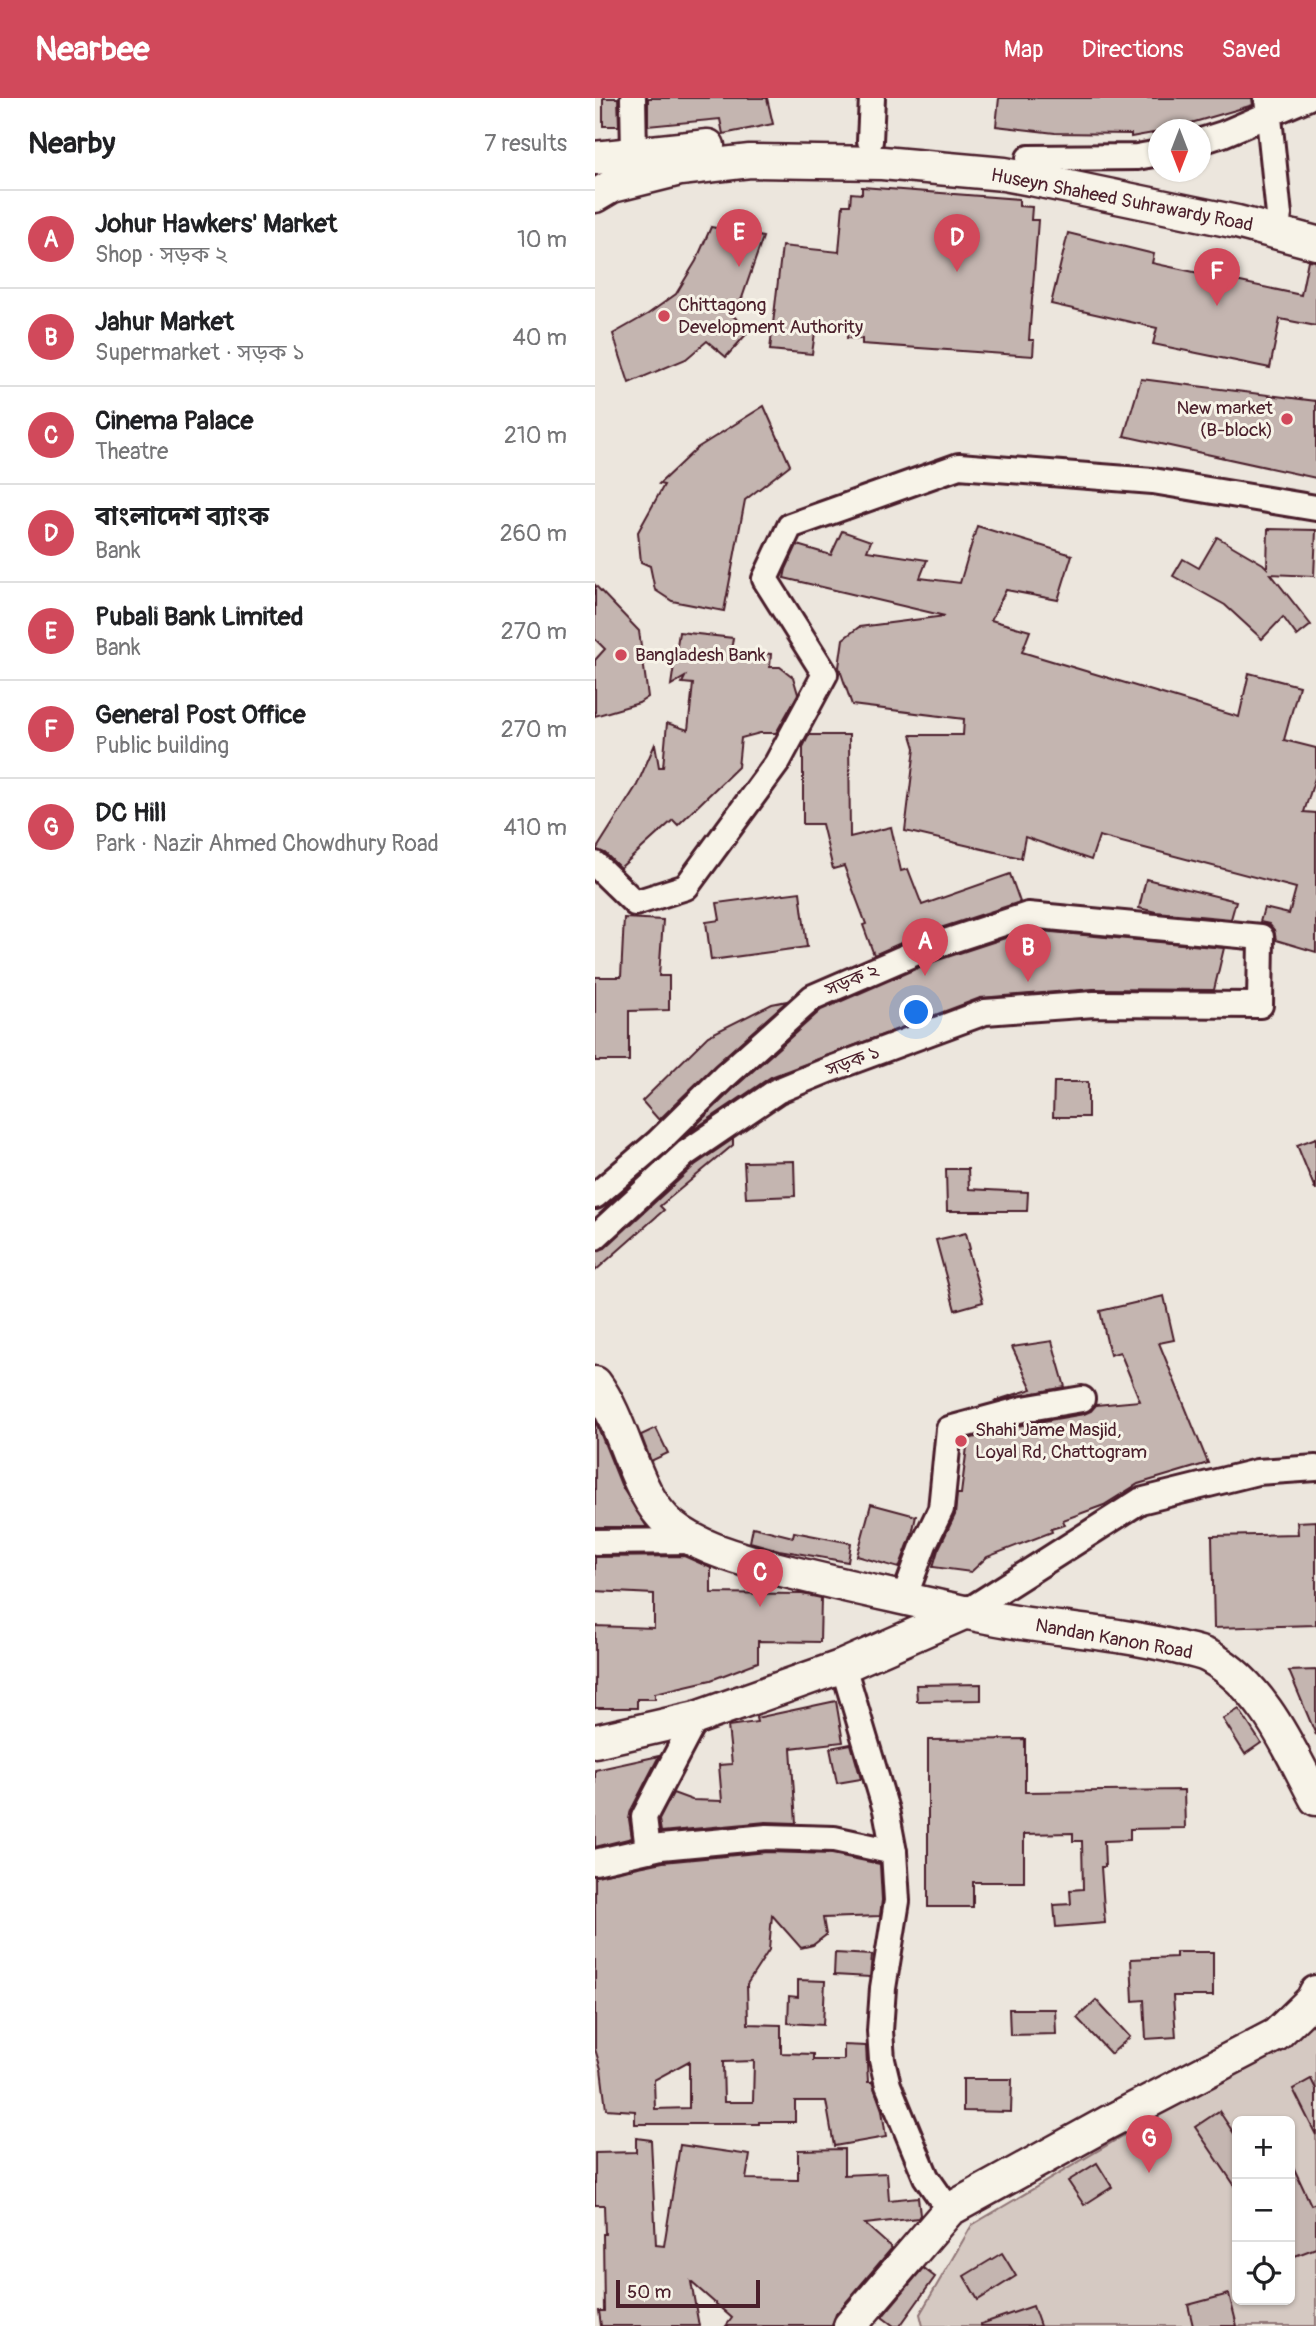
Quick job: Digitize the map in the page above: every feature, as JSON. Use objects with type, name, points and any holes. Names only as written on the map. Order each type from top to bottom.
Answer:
[{"type":"main road","points":[[595,158],[765,140],[870,141],[1029,158],[1316,225]]},
{"type":"main road","name":"Huseyn Shaheed Suhrawardy Road","points":[[595,196],[612,186],[680,169],[750,161],[882,163],[1004,174],[1237,222],[1316,243]]},
{"type":"main road","name":"Nandan Kanon Road","points":[[595,1383],[607,1399],[644,1488],[657,1511],[672,1527],[695,1541],[728,1555],[790,1573],[1000,1621],[1099,1633],[1208,1655],[1259,1699],[1275,1721],[1316,1799]]},
{"type":"main road","points":[[595,1741],[696,1718],[843,1666],[966,1612]]},
{"type":"main road","points":[[851,2326],[949,2210],[1107,2123],[1276,2035],[1312,2000],[1316,1992]]},
{"type":"street","points":[[633,98],[634,153]]},
{"type":"street","points":[[870,141],[872,98]]},
{"type":"street","points":[[1211,138],[1223,134],[1268,106],[1307,98]]},
{"type":"street","points":[[1268,106],[1279,215]]},
{"type":"street","points":[[1029,158],[1148,155]]},
{"type":"street","points":[[595,864],[635,902],[686,887],[777,763],[825,674],[765,579],[790,526],[959,466],[1153,481],[1316,508]]},
{"type":"street","name":"সড়ক ২","points":[[595,1196],[659,1142],[724,1077],[813,997],[924,949],[1028,915],[1261,937],[1260,979]]},
{"type":"street","name":"সড়ক ১","points":[[595,1237],[686,1153],[778,1091],[828,1070],[985,1012],[1094,1004],[1261,1005],[1260,979]]},
{"type":"street","points":[[904,1598],[924,1544],[941,1509],[949,1429],[1023,1409],[1082,1399]]},
{"type":"street","points":[[966,1612],[1140,1501],[1257,1472],[1316,1468]]},
{"type":"street","points":[[595,1542],[695,1541]]},
{"type":"street","points":[[843,1666],[886,1810],[894,1852],[897,1901],[883,1988],[880,2031],[882,2060],[888,2085],[926,2177],[949,2210]]},
{"type":"street","points":[[648,1850],[644,1816],[696,1718]]},
{"type":"street","points":[[595,1862],[661,1847],[767,1837],[834,1839],[894,1852]]},
{"type":"shaded area","points":[[1316,2014],[1316,2326],[923,2326],[920,2314],[972,2225],[1307,2027]]},
{"type":"building","points":[[603,98],[618,98],[619,126],[603,126]]},
{"type":"building","points":[[648,98],[767,98],[773,124],[723,134],[720,119],[648,126]]},
{"type":"building","points":[[999,98],[1252,98],[1253,105],[1205,119],[1148,119],[1148,134],[1131,137],[1131,134],[1055,133],[996,126]]},
{"type":"building","points":[[862,187],[1019,199],[1019,206],[1032,207],[1031,220],[1038,220],[1029,340],[1034,340],[1033,356],[862,344],[862,339],[847,338],[848,328],[816,325],[812,354],[770,350],[782,246],[839,252],[843,205],[850,205],[851,193],[862,194]]},
{"type":"building","points":[[711,227],[763,237],[742,298],[731,314],[750,330],[726,357],[707,341],[686,359],[629,383],[613,334],[676,294],[696,261]]},
{"type":"building","points":[[1068,233],[1154,254],[1152,263],[1301,295],[1308,260],[1316,261],[1316,326],[1280,319],[1270,368],[1153,344],[1157,328],[1051,304]]},
{"type":"building","points":[[1141,379],[1316,401],[1316,478],[1124,436]]},
{"type":"building","points":[[764,406],[790,465],[745,500],[724,611],[672,601],[655,590],[650,566],[641,562],[638,532],[664,485],[659,484],[697,448]]},
{"type":"building","points":[[977,526],[1072,555],[1058,600],[1006,590],[991,620],[1030,631],[1022,652],[1239,717],[1249,673],[1299,686],[1284,740],[1316,748],[1316,775],[1304,812],[1316,813],[1316,952],[1276,940],[1274,930],[1269,924],[1260,922],[1264,908],[1289,914],[1296,888],[1099,836],[1091,860],[1025,837],[1021,858],[905,831],[915,748],[911,735],[963,735],[964,719],[852,705],[839,667],[843,639],[859,627],[945,616],[784,578],[786,569],[797,545],[831,555],[842,531],[871,541],[867,551],[927,560],[920,578],[960,583]]},
{"type":"building","points":[[1268,529],[1316,530],[1314,576],[1271,574],[1311,625],[1297,636],[1283,617],[1262,639],[1225,605],[1173,576],[1183,559],[1199,568],[1217,537],[1267,568]]},
{"type":"building","name":"Bangladesh Bank","points":[[595,585],[639,631],[648,697],[639,703],[595,716],[595,660],[605,649],[595,639]]},
{"type":"building","points":[[679,632],[733,638],[731,651],[771,654],[770,667],[780,667],[793,677],[798,694],[776,733],[760,733],[741,738],[738,767],[678,825],[673,820],[620,868],[605,853],[596,850],[637,785],[655,744],[659,767],[663,767],[667,723],[688,730],[693,684],[682,683],[685,677],[671,685]]},
{"type":"building","points":[[809,735],[849,735],[850,837],[891,827],[901,871],[908,869],[922,905],[1010,874],[1020,902],[919,935],[874,955],[863,925],[866,924],[844,866],[833,869],[822,824],[803,824],[803,747]]},
{"type":"building","points":[[1146,879],[1236,901],[1231,919],[1139,908]]},
{"type":"building","points":[[800,892],[807,947],[711,960],[706,922],[720,920],[717,903]]},
{"type":"building","points":[[624,918],[663,920],[659,976],[669,976],[669,1010],[629,1011],[629,1061],[595,1061],[595,977],[621,977]]},
{"type":"building","points":[[1030,930],[1224,948],[1214,990],[1093,989],[980,998],[771,1077],[687,1134],[821,1010],[929,963]]},
{"type":"building","points":[[787,1001],[659,1120],[642,1101],[708,1036],[772,1004]]},
{"type":"building","points":[[1054,1082],[1088,1082],[1088,1117],[1053,1117]]},
{"type":"building","points":[[1316,1138],[1316,1189],[1315,1189],[1297,1145]]},
{"type":"building","points":[[733,1139],[733,1145],[660,1206],[664,1210],[595,1271],[595,1251],[605,1248],[695,1165]]},
{"type":"building","points":[[794,1161],[795,1196],[746,1198],[744,1162]]},
{"type":"building","points":[[946,1169],[968,1169],[969,1189],[1028,1192],[1027,1211],[947,1211]]},
{"type":"building","points":[[966,1233],[970,1249],[968,1250],[983,1302],[955,1310],[936,1240]]},
{"type":"building","points":[[1164,1296],[1174,1340],[1159,1343],[1208,1463],[1138,1484],[1104,1505],[1063,1520],[1065,1525],[1051,1529],[1052,1532],[987,1557],[971,1572],[933,1567],[955,1515],[957,1494],[961,1494],[968,1439],[1026,1424],[1084,1414],[1096,1405],[1140,1401],[1120,1352],[1110,1355],[1100,1311]]},
{"type":"building","points":[[1052,1341],[1065,1387],[994,1401],[1032,1389],[1012,1347]]},
{"type":"building","points":[[595,1420],[622,1487],[647,1527],[595,1527]]},
{"type":"building","points":[[656,1428],[668,1453],[651,1461],[641,1435]]},
{"type":"building","points":[[871,1504],[916,1516],[899,1568],[857,1556]]},
{"type":"building","points":[[1316,1521],[1316,1625],[1214,1628],[1212,1536],[1298,1534],[1297,1522]]},
{"type":"building","points":[[753,1527],[793,1537],[794,1532],[851,1543],[848,1562],[750,1542]]},
{"type":"building","points":[[684,1556],[711,1568],[711,1593],[802,1594],[821,1598],[820,1642],[758,1641],[758,1662],[711,1680],[655,1693],[655,1699],[637,1699],[637,1708],[595,1708],[595,1626],[654,1628],[654,1594],[595,1591],[595,1557]]},
{"type":"building","points":[[1316,1670],[1316,1735],[1289,1671]]},
{"type":"building","points":[[981,1684],[981,1700],[917,1701],[916,1685]]},
{"type":"building","points":[[836,1701],[843,1742],[791,1748],[796,1823],[766,1822],[661,1832],[659,1820],[673,1793],[692,1800],[722,1801],[719,1765],[732,1764],[728,1726],[757,1722],[756,1718]]},
{"type":"building","points":[[1239,1709],[1261,1743],[1245,1754],[1223,1719]]},
{"type":"building","points":[[1025,1739],[1025,1792],[1184,1790],[1185,1828],[1130,1829],[1130,1840],[1104,1841],[1105,1867],[1101,1867],[1105,1923],[1056,1927],[1054,1905],[1071,1904],[1070,1890],[1083,1889],[1082,1841],[1073,1841],[1073,1833],[1024,1834],[1024,1882],[973,1882],[973,1907],[928,1907],[928,1740]]},
{"type":"building","points":[[851,1744],[861,1779],[837,1783],[830,1748]]},
{"type":"building","points":[[659,1756],[631,1810],[629,1819],[632,1838],[595,1847],[595,1770]]},
{"type":"building","points":[[767,1852],[832,1854],[880,1864],[880,1916],[823,1918],[826,1935],[813,1945],[801,1948],[772,1915],[769,1950],[747,1984],[748,2024],[781,2025],[781,2053],[813,2054],[813,2060],[844,2060],[844,2045],[866,2046],[868,2082],[872,2082],[882,2110],[886,2137],[834,2146],[826,2101],[795,2101],[795,2122],[759,2124],[635,2124],[635,2111],[606,2109],[601,2069],[595,2049],[595,1876],[663,1862]],"holes":[[[689,2061],[689,2108],[655,2109],[654,2080]],[[754,2061],[753,2102],[724,2102],[723,2062]]]},
{"type":"building","points":[[1176,1952],[1213,1952],[1213,1996],[1173,1996],[1176,2037],[1146,2039],[1144,2000],[1133,2001],[1131,1959],[1176,1957]]},
{"type":"building","points":[[835,1953],[872,1955],[870,1977],[834,1975]]},
{"type":"building","points":[[798,1980],[825,1981],[823,2025],[788,2023],[789,1996],[798,1997]]},
{"type":"building","points":[[1096,2000],[1130,2037],[1111,2054],[1077,2018]]},
{"type":"building","points":[[1009,2009],[1055,2009],[1056,2034],[1010,2035]]},
{"type":"building","points":[[963,2079],[1012,2079],[1011,2112],[963,2111]]},
{"type":"building","points":[[1311,2079],[1316,2089],[1316,2135],[1293,2089]]},
{"type":"building","points":[[1219,2111],[1232,2130],[1232,2182],[1195,2127]]},
{"type":"building","points":[[636,2138],[651,2140],[656,2245],[664,2246],[680,2145],[750,2155],[746,2179],[798,2180],[798,2150],[844,2149],[844,2175],[887,2173],[889,2200],[918,2197],[920,2215],[918,2218],[865,2224],[892,2248],[836,2314],[832,2326],[726,2326],[732,2318],[691,2282],[699,2326],[601,2326],[599,2311],[604,2311],[604,2205],[595,2205],[595,2153],[636,2152]]},
{"type":"building","points":[[1097,2163],[1112,2187],[1084,2205],[1068,2181]]},
{"type":"building","points":[[1295,2171],[1311,2205],[1316,2203],[1316,2248],[1295,2256]]},
{"type":"building","points":[[1002,2253],[1016,2276],[978,2300],[964,2276]]},
{"type":"building","points":[[923,2268],[935,2277],[900,2326],[894,2326],[882,2317]]},
{"type":"building","points":[[1229,2294],[1237,2326],[1193,2326],[1188,2305]]},
{"type":"building","points":[[1033,2306],[1040,2326],[981,2326],[981,2324]]},
{"type":"place","name":"Pubali Bank Limited","points":[[739,267]]},
{"type":"place","name":"বাংলাদেশ ব্যাংক","points":[[957,272]]},
{"type":"place","name":"General Post Office","points":[[1217,306]]},
{"type":"place","name":"Chittagong Development Authority","points":[[664,316]]},
{"type":"place","name":"New market (B-block)","points":[[1287,419]]},
{"type":"place","name":"Bangladesh Bank","points":[[621,655]]},
{"type":"place","name":"Johur Hawkers' Market","points":[[925,976]]},
{"type":"place","name":"Jahur Market","points":[[1028,982]]},
{"type":"place","name":"Shahi Jame Masjid, Loyal Rd, Chattogram","points":[[961,1441]]},
{"type":"place","name":"Cinema Palace","points":[[760,1607]]},
{"type":"place","name":"DC Hill","points":[[1149,2173]]}]
